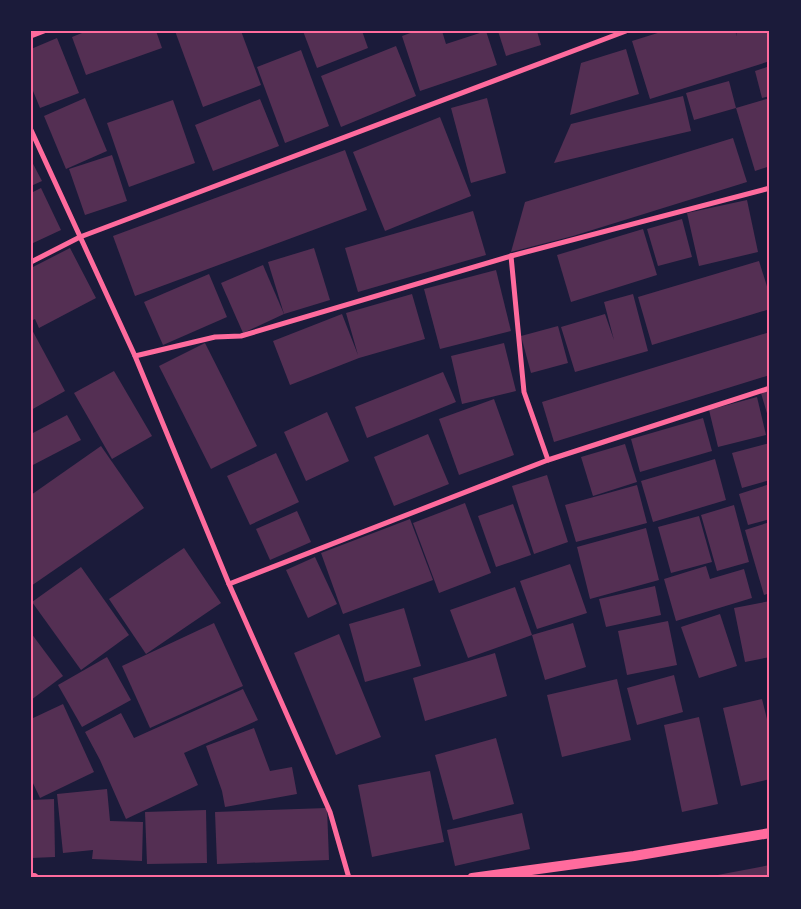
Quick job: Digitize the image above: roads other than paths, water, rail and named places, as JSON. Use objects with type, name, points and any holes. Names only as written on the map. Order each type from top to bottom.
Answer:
[{"type":"main road","points":[[472,878],[634,856],[770,833]]},
{"type":"street","points":[[31,36],[44,31]]},
{"type":"street","points":[[31,262],[80,237],[626,31]]},
{"type":"street","points":[[31,130],[135,356],[229,584],[330,812],[349,878]]},
{"type":"street","points":[[135,356],[214,337],[241,336],[511,256],[770,188]]},
{"type":"street","points":[[511,256],[524,392],[548,460]]},
{"type":"street","points":[[229,584],[548,460],[770,388]]}]
